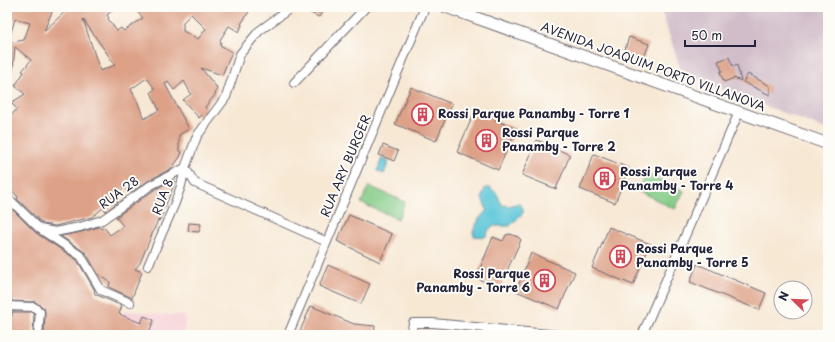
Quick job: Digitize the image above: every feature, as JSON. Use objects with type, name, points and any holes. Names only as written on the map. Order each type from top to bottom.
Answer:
[{"type":"street","name":"RUA 8","points":[[148,266],[175,203],[185,168],[197,136],[226,97],[240,54],[259,31],[292,7]]},
{"type":"street","points":[[294,83],[366,7]]},
{"type":"street","name":"RUA ARY BURGER","points":[[288,335],[426,7]]},
{"type":"street","name":"AVENIDA JOAQUIM PORTO VILLANOVA","points":[[446,7],[654,80],[828,144]]},
{"type":"street","points":[[642,335],[739,112]]},
{"type":"street","points":[[185,168],[195,183],[327,242]]},
{"type":"street","name":"RUA 28","points":[[40,229],[55,232],[80,227],[102,220],[150,184],[185,168]]},
{"type":"street","points":[[7,197],[40,229],[81,256],[101,290],[130,303]]},
{"type":"street","points":[[7,306],[34,307],[40,312],[38,335]]},
{"type":"street","points":[[411,335],[413,323],[433,323],[559,335]]},
{"type":"shaded area","points":[[660,7],[828,7],[828,130],[682,74]]},
{"type":"shaded area","points":[[124,311],[185,316],[184,335],[113,335]]},
{"type":"green space","points":[[646,173],[684,191],[675,209],[638,191]]},
{"type":"green space","points":[[369,186],[405,202],[398,219],[361,203]]},
{"type":"water","points":[[382,158],[389,161],[384,174],[377,171]]},
{"type":"water","points":[[485,188],[491,188],[497,194],[502,205],[509,206],[519,203],[523,208],[523,213],[510,226],[493,226],[490,228],[485,237],[474,236],[473,232],[479,219],[487,210],[482,198]]},
{"type":"building","points":[[7,7],[54,7],[44,31],[70,7],[116,7],[107,15],[109,18],[108,19],[117,31],[121,28],[124,31],[143,18],[133,7],[252,7],[241,24],[242,25],[239,32],[229,26],[220,40],[220,45],[232,52],[222,75],[201,68],[217,88],[215,95],[205,107],[207,110],[199,118],[183,100],[191,94],[184,81],[174,90],[168,82],[165,84],[189,129],[179,135],[179,151],[182,152],[172,168],[130,193],[125,187],[113,196],[118,202],[106,211],[103,208],[92,217],[55,226],[43,224],[17,199],[18,197],[7,185],[7,120],[17,109],[11,103],[25,94],[15,86],[24,72],[22,71],[31,60],[15,47],[12,76],[7,76],[7,43],[24,40],[30,23],[15,19],[9,40],[7,40]],"holes":[[[191,14],[206,29],[198,39],[183,31],[183,22]],[[83,19],[115,65],[100,71]],[[147,78],[155,89],[151,92],[159,110],[144,119],[131,89]]]},
{"type":"building","points":[[297,7],[325,7],[319,17]]},
{"type":"building","points":[[629,37],[649,44],[642,63],[623,56]]},
{"type":"building","points":[[729,57],[733,67],[737,65],[741,81],[734,78],[724,82],[718,61]]},
{"type":"building","points":[[748,74],[770,86],[770,95],[743,82]]},
{"type":"building","name":"Rossi Parque Panamby - Torre 1","points":[[411,87],[452,104],[436,141],[395,124]]},
{"type":"building","name":"Rossi Parque Panamby - Torre 2","points":[[475,111],[516,129],[498,170],[457,152]]},
{"type":"building","points":[[537,140],[570,155],[556,189],[522,175]]},
{"type":"building","points":[[383,145],[398,151],[394,161],[379,155]]},
{"type":"building","name":"Rossi Parque Panamby - Torre 4","points":[[594,154],[629,168],[615,203],[580,189]]},
{"type":"building","points":[[173,180],[175,182],[165,207],[160,211],[163,213],[159,221],[158,220],[140,263],[135,269],[142,272],[132,298],[109,287],[110,282],[98,274],[86,253],[61,236],[99,227],[101,229],[104,227],[110,235],[123,226],[116,217],[154,190]]},
{"type":"building","points":[[8,205],[36,233],[77,260],[94,289],[95,294],[122,306],[119,314],[141,323],[144,316],[154,320],[148,335],[44,335],[44,308],[35,302],[11,301],[11,295],[7,295]]},
{"type":"building","points":[[349,215],[392,234],[380,262],[337,241]]},
{"type":"building","points":[[189,223],[201,224],[199,232],[188,231]]},
{"type":"building","name":"Rossi Parque Panamby - Torre 5","points":[[609,227],[650,244],[633,285],[592,268]]},
{"type":"building","points":[[510,234],[521,240],[499,288],[476,278],[493,237],[503,241],[506,235]]},
{"type":"building","name":"Rossi Parque Panamby - Torre 6","points":[[531,253],[575,272],[559,309],[516,291]]},
{"type":"building","points":[[697,264],[766,293],[759,310],[690,282]]},
{"type":"building","points":[[328,265],[370,284],[361,304],[319,286]]},
{"type":"building","points":[[311,306],[354,324],[375,326],[374,335],[309,335],[300,331]]},
{"type":"building","points":[[12,312],[32,312],[34,314],[33,334],[7,335],[7,315],[12,316]]},
{"type":"place","name":"Rossi Parque Panamby - Torre 1","points":[[423,114]]},
{"type":"place","name":"Rossi Parque Panamby - Torre 2","points":[[487,140]]},
{"type":"place","name":"Rossi Parque Panamby - Torre 4","points":[[604,179]]},
{"type":"place","name":"Rossi Parque Panamby - Torre 5","points":[[621,256]]},
{"type":"place","name":"Rossi Parque Panamby - Torre 6","points":[[545,281]]}]
